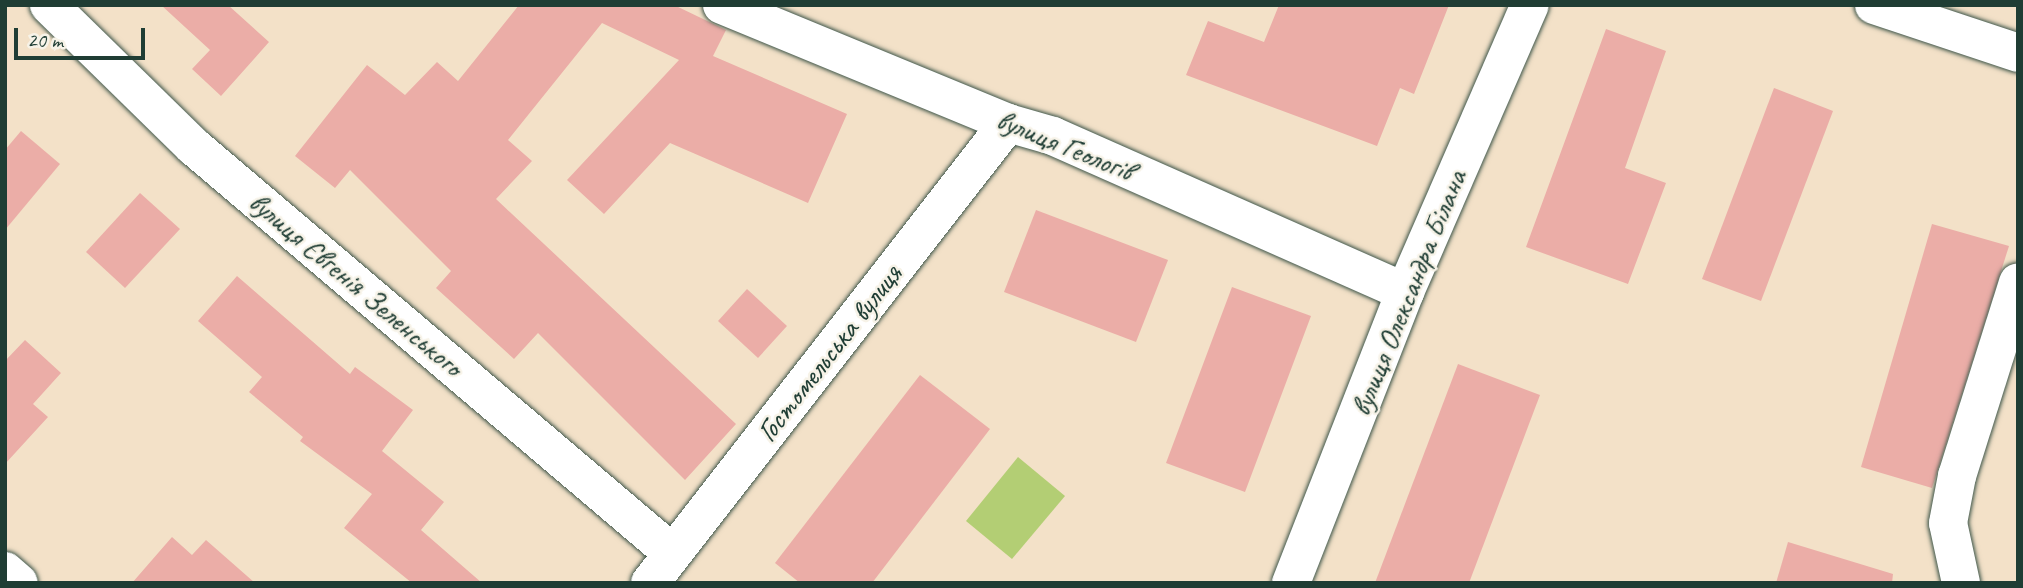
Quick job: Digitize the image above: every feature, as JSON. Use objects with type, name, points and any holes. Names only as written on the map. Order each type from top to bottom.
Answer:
[{"type":"street","name":"вулиця Євгенія Зеленського","points":[[49,5],[193,146],[672,553]]},
{"type":"street","name":"вулиця Геологів","points":[[723,5],[1008,123],[1054,136],[1405,292]]},
{"type":"street","name":"вулиця Олександра Білана","points":[[1292,583],[1405,292],[1530,5]]},
{"type":"street","points":[[1874,5],[2018,54]]},
{"type":"street","name":"Гостомельська вулиця","points":[[650,583],[1008,123]]},
{"type":"street","points":[[1961,583],[1948,523],[1958,476],[2018,282]]},
{"type":"street","points":[[5,571],[19,583]]},
{"type":"green space","points":[[1018,457],[1065,496],[1012,559],[966,521]]},
{"type":"building","points":[[161,5],[228,5],[269,42],[221,96],[192,69],[210,50]]},
{"type":"building","points":[[519,5],[674,5],[726,30],[713,56],[847,114],[808,203],[670,143],[604,214],[567,180],[679,60],[602,23],[508,140],[532,161],[496,199],[736,424],[685,480],[538,333],[514,359],[436,288],[451,271],[350,170],[335,188],[295,156],[367,65],[405,95],[437,62],[458,81]]},
{"type":"building","points":[[1279,5],[1449,5],[1414,94],[1400,88],[1377,146],[1186,75],[1208,21],[1264,42]]},
{"type":"building","points":[[1606,29],[1666,51],[1625,168],[1666,183],[1628,284],[1526,247]]},
{"type":"building","points":[[1774,88],[1833,111],[1761,301],[1702,279]]},
{"type":"building","points":[[21,131],[60,164],[5,230],[5,150]]},
{"type":"building","points":[[140,193],[180,229],[125,288],[86,252]]},
{"type":"building","points":[[1036,210],[1168,260],[1136,342],[1004,292]]},
{"type":"building","points":[[1932,224],[2009,246],[1932,488],[1861,467]]},
{"type":"building","points":[[237,276],[350,374],[355,367],[413,410],[382,451],[444,502],[421,530],[482,583],[412,583],[344,528],[372,494],[300,441],[303,437],[249,392],[262,377],[198,321]]},
{"type":"building","points":[[1232,287],[1311,316],[1245,492],[1166,463]]},
{"type":"building","points":[[747,289],[787,326],[758,358],[718,321]]},
{"type":"building","points":[[25,340],[61,373],[33,404],[48,417],[5,464],[5,361]]},
{"type":"building","points":[[1458,364],[1540,395],[1469,583],[1375,583]]},
{"type":"building","points":[[920,375],[990,429],[872,583],[800,583],[775,563]]},
{"type":"building","points":[[172,537],[192,555],[206,540],[255,583],[132,583]]},
{"type":"building","points":[[1788,542],[1893,574],[1892,583],[1776,583]]}]
